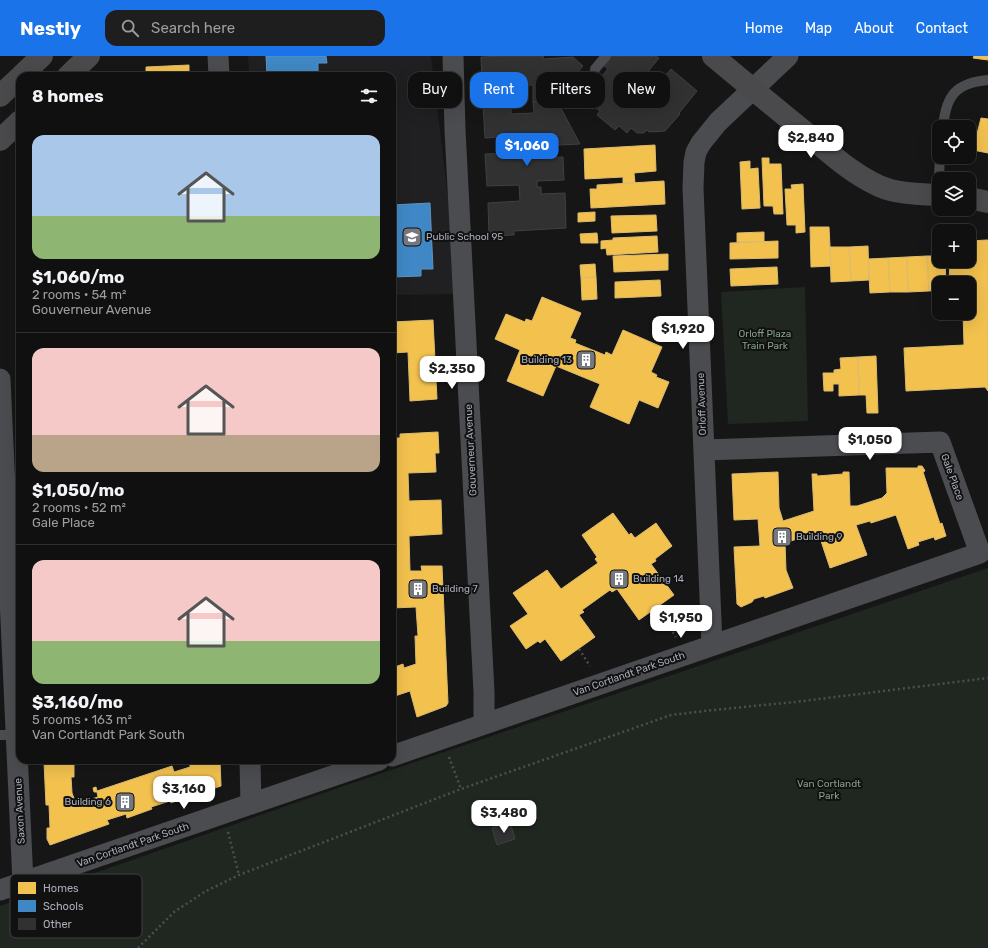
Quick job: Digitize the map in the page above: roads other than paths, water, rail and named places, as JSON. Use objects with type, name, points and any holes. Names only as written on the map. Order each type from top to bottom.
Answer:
[{"type":"main road","points":[[24,72],[42,56]]},
{"type":"main road","points":[[72,72],[89,56]]},
{"type":"main road","points":[[713,56],[832,155],[866,179],[880,186],[893,190],[921,195],[932,195]]},
{"type":"main road","points":[[0,96],[16,80]]},
{"type":"main road","points":[[0,140],[16,125]]},
{"type":"main road","points":[[976,199],[988,202]]},
{"type":"street","points":[[218,56],[219,72]]},
{"type":"street","name":"Gouverneur Avenue","points":[[453,56],[455,130],[484,692],[484,724]]},
{"type":"street","name":"Orloff Avenue","points":[[712,646],[693,188],[694,162],[696,152],[709,131],[788,56]]},
{"type":"street","name":"Saxon Avenue","points":[[0,380],[8,735],[22,874]]},
{"type":"street","name":"Gale Place","points":[[704,450],[940,442],[980,553]]},
{"type":"street","name":"Van Cortlandt Park South","points":[[396,755],[980,553]]},
{"type":"street","points":[[250,764],[251,804]]},
{"type":"street","name":"Van Cortlandt Park South","points":[[49,874],[367,764]]},
{"type":"street","name":"Van Cortlandt Park South","points":[[0,890],[10,887]]},
{"type":"lane","points":[[595,69],[606,56]]},
{"type":"lane","points":[[944,120],[948,101],[955,91],[964,85],[988,80]]},
{"type":"place","name":"Public School 95","points":[[412,237]]},
{"type":"place","name":"Building 13","points":[[586,360]]},
{"type":"place","name":"Building 9","points":[[782,537]]},
{"type":"place","name":"Building 14","points":[[619,579]]},
{"type":"place","name":"Building 7","points":[[418,589]]},
{"type":"place","name":"Building 6","points":[[125,802]]},
{"type":"park label","name":"Orloff Plaza Train Park","points":[[765,340]]},
{"type":"park label","name":"Van Cortlandt Park","points":[[829,790]]}]
